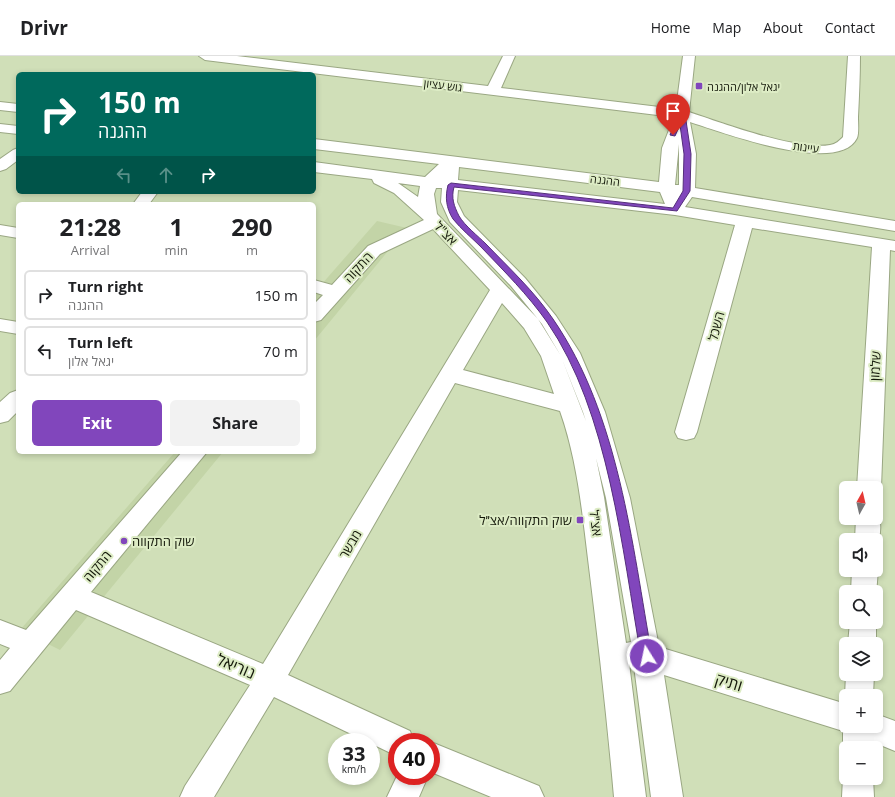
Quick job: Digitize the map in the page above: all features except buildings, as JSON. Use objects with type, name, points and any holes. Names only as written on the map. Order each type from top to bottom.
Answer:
[{"type":"street","name":"גוש עציון","points":[[205,56],[682,114]]},
{"type":"street","points":[[316,70],[332,56]]},
{"type":"street","points":[[493,91],[509,56]]},
{"type":"street","points":[[675,210],[668,188],[670,148],[682,114],[688,56]]},
{"type":"street","name":"עיינות","points":[[682,114],[762,139],[821,150],[835,149],[842,146],[850,137],[854,56]]},
{"type":"street","points":[[0,106],[16,108]]},
{"type":"street","points":[[675,210],[687,191],[688,154],[682,114]]},
{"type":"street","points":[[0,128],[16,130]]},
{"type":"street","name":"ההגנה","points":[[316,144],[668,188],[895,226]]},
{"type":"street","points":[[0,166],[16,154]]},
{"type":"street","points":[[440,183],[451,161]]},
{"type":"street","name":"אצ\"ל","points":[[451,161],[440,183],[426,194],[432,218],[500,289],[531,324],[551,356],[570,406],[587,466],[613,645],[630,797]]},
{"type":"street","name":"ההגנה","points":[[316,167],[675,210],[888,245]]},
{"type":"street","points":[[362,173],[400,190],[432,218]]},
{"type":"street","name":"אצ\"ל","points":[[440,183],[456,218],[518,282],[549,320],[573,361],[594,412],[612,472],[618,498],[647,656],[666,797]]},
{"type":"street","name":"התקוה","points":[[316,314],[374,250],[432,218]]},
{"type":"street","name":"השכל","points":[[686,432],[745,221]]},
{"type":"street","points":[[0,230],[16,233]]},
{"type":"street","name":"שלמון","points":[[870,481],[888,245]]},
{"type":"street","points":[[316,287],[335,292]]},
{"type":"street","name":"מבשר","points":[[196,797],[269,680],[500,289]]},
{"type":"street","points":[[0,324],[16,328]]},
{"type":"street","points":[[450,374],[570,406]]},
{"type":"street","points":[[0,415],[16,400]]},
{"type":"street","name":"התקוה","points":[[0,681],[142,513],[194,454]]},
{"type":"street","name":"נוריאל","points":[[72,596],[269,680],[388,737]]},
{"type":"street","points":[[0,632],[31,644]]},
{"type":"street","name":"ותיק","points":[[613,645],[839,716]]},
{"type":"street","points":[[883,731],[895,736]]},
{"type":"street","points":[[440,761],[528,797]]},
{"type":"street","points":[[403,797],[409,785]]},
{"type":"street","points":[[858,785],[858,797]]},
{"type":"shaded area","points":[[377,221],[407,228],[316,339],[316,291]]},
{"type":"shaded area","name":"שוק התקווה","points":[[173,454],[221,454],[60,650],[20,630]]},
{"type":"place","name":"יגאל אלון/ההגנה","points":[[699,86]]},
{"type":"place","name":"שוק התקווה/אצ״ל","points":[[580,520]]},
{"type":"place","name":"שוק התקווה","points":[[124,541]]},
{"type":"route","points":[[647,656],[618,498],[610,465],[594,412],[570,354],[538,305],[518,282],[456,218],[449,202],[449,192],[451,185],[675,210],[687,191],[688,154],[682,114],[673,135]]}]
